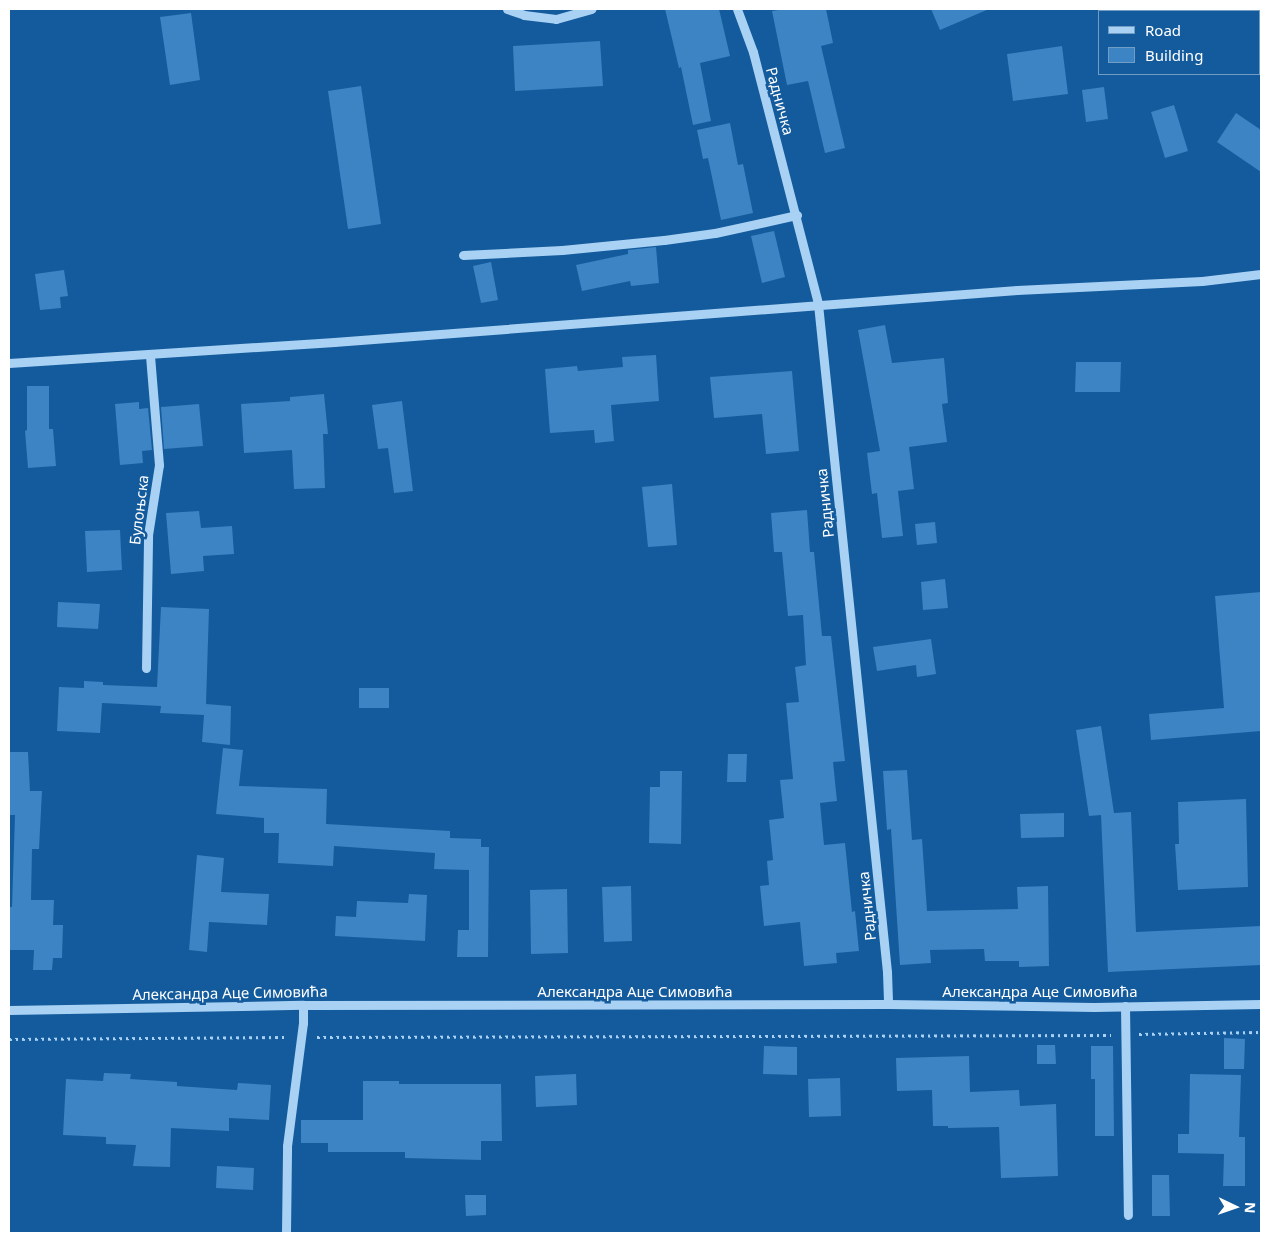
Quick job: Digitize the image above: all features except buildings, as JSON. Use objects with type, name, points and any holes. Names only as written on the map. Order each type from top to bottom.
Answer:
[{"type":"street","points":[[507,9],[556,19],[592,9]]},
{"type":"street","name":"Радничка","points":[[737,9],[753,52],[797,215],[818,304],[887,972],[888,1004]]},
{"type":"street","points":[[463,255],[562,250],[690,236],[715,233],[797,215]]},
{"type":"street","points":[[9,363],[150,355],[1017,290],[1202,281],[1261,274]]},
{"type":"street","name":"Булоњска","points":[[146,668],[148,535],[160,464],[150,355]]},
{"type":"street","name":"Александра Аце Симовића","points":[[9,1010],[303,1006],[888,1004],[1125,1006],[1261,1004]]},
{"type":"street","points":[[286,1233],[287,1146],[301,1037],[303,1006]]},
{"type":"street","points":[[1125,1006],[1128,1215]]},
{"type":"path","points":[[9,1039],[1126,1035],[1261,1032]]}]
